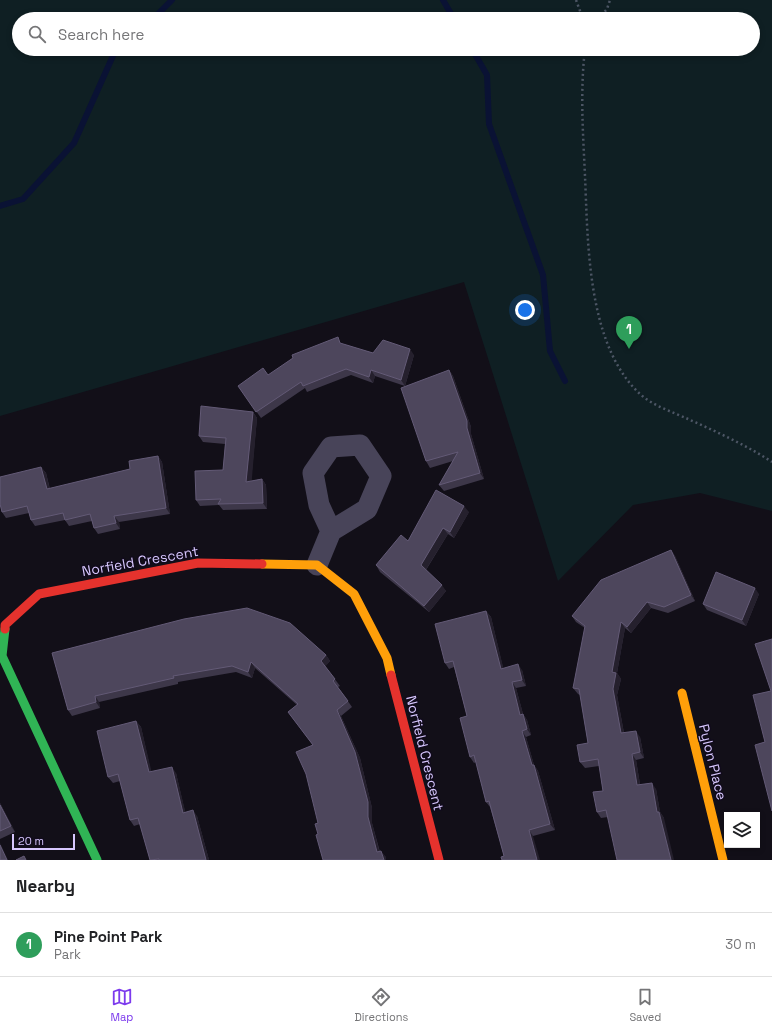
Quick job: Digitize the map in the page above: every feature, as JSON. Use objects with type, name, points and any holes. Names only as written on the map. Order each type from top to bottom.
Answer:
[{"type":"street","points":[[317,566],[331,531]]},
{"type":"street","name":"Norfield Crescent","points":[[97,860],[2,656],[5,626],[39,594],[198,563],[317,566],[354,594],[386,658],[439,860]]},
{"type":"street","name":"Pylon Place","points":[[682,693],[723,860]]},
{"type":"path","points":[[576,0],[581,12]]},
{"type":"path","points":[[604,12],[610,0]]},
{"type":"path","points":[[584,56],[581,94],[589,258],[596,303],[606,341],[617,365],[641,395],[650,401],[756,452],[772,462]]},
{"type":"shaded area","points":[[0,0],[772,0],[772,511],[700,493],[633,505],[558,581],[464,282],[0,416]]},
{"type":"building","points":[[338,337],[340,343],[373,353],[383,340],[410,349],[401,380],[371,370],[369,377],[346,369],[303,386],[301,382],[256,412],[238,386],[263,368],[268,375],[293,358],[292,355]]},
{"type":"building","points":[[449,370],[467,421],[467,428],[480,473],[439,485],[458,452],[426,461],[401,388]]},
{"type":"building","points":[[201,406],[253,412],[246,482],[262,479],[263,503],[218,504],[221,499],[196,500],[195,471],[223,470],[226,438],[199,436]]},
{"type":"building","points":[[158,456],[166,508],[114,516],[116,523],[94,528],[90,514],[65,520],[63,513],[31,520],[27,506],[2,512],[0,504],[0,477],[41,467],[47,489],[130,469],[129,461]]},
{"type":"building","points":[[436,490],[464,506],[450,532],[443,528],[421,565],[442,585],[424,606],[376,565],[401,535],[408,541]]},
{"type":"building","points":[[671,550],[691,595],[664,607],[647,602],[627,627],[621,622],[612,672],[616,673],[613,689],[621,733],[636,731],[640,752],[632,754],[637,785],[652,783],[657,812],[659,812],[671,860],[617,860],[606,810],[597,812],[593,792],[603,791],[598,759],[580,762],[577,745],[588,743],[579,689],[573,688],[585,626],[572,616],[601,580]]},
{"type":"building","points":[[716,572],[755,588],[742,620],[703,604]]},
{"type":"building","points":[[247,608],[290,623],[326,655],[321,661],[335,679],[333,681],[348,701],[337,710],[355,752],[368,802],[368,817],[377,852],[381,851],[384,860],[323,860],[316,835],[318,834],[315,824],[318,823],[306,774],[296,752],[313,745],[288,712],[298,704],[251,662],[248,672],[232,666],[173,676],[174,678],[95,696],[96,702],[68,710],[52,653],[184,619]]},
{"type":"building","points":[[486,611],[501,669],[518,664],[522,680],[512,682],[520,715],[523,714],[527,729],[522,731],[532,765],[534,765],[550,824],[529,830],[537,860],[502,860],[501,857],[504,856],[489,801],[486,802],[474,755],[470,757],[460,718],[467,716],[453,661],[445,663],[435,624]]},
{"type":"building","points":[[772,639],[772,811],[755,745],[765,742],[753,695],[771,691],[755,644]]},
{"type":"building","points":[[136,721],[149,772],[172,767],[183,813],[193,810],[206,860],[150,860],[138,818],[130,820],[118,774],[108,777],[97,731]]},
{"type":"building","points":[[0,805],[11,826],[0,831]]},
{"type":"building","points":[[0,845],[7,860],[0,860]]},
{"type":"building","points":[[24,856],[26,860],[16,860]]},
{"type":"waterway","points":[[160,12],[172,0]]},
{"type":"waterway","points":[[443,0],[450,12]]},
{"type":"waterway","points":[[0,206],[23,199],[74,143],[113,56]]},
{"type":"waterway","points":[[476,56],[487,75],[489,124],[543,275],[550,351],[565,381]]},
{"type":"traffic: fast","points":[[5,629],[2,656],[97,860]]},
{"type":"traffic: slow","points":[[262,564],[317,565],[354,594],[387,658],[391,675]]},
{"type":"traffic: slow","points":[[682,693],[723,860]]},
{"type":"traffic: jam","points":[[5,629],[5,625],[39,594],[198,563],[262,564]]},
{"type":"traffic: jam","points":[[391,675],[439,860]]},
{"type":"place","name":"Pine Point Park","points":[[629,349]]}]
